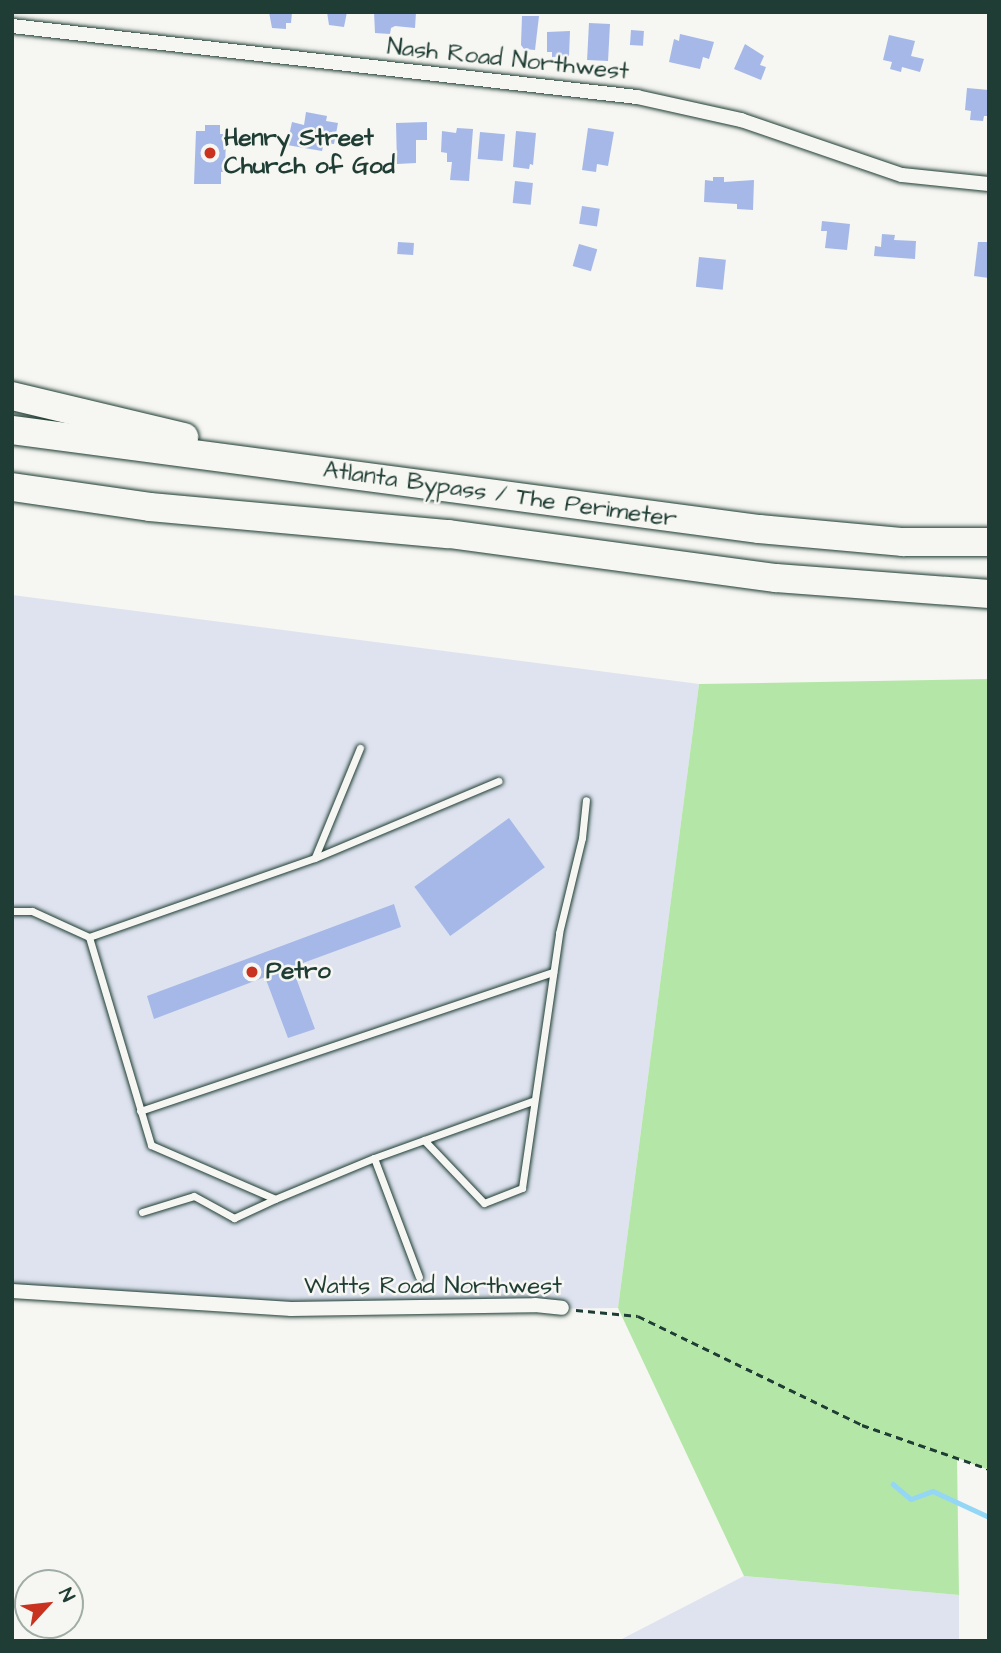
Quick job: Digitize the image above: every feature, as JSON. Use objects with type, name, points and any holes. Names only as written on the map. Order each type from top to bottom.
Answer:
[{"type":"highway","points":[[12,396],[326,471]]},
{"type":"highway","name":"Atlanta Bypass / The Perimeter","points":[[12,430],[759,529],[904,542],[989,542]]},
{"type":"highway","name":"Atlanta Bypass / The Perimeter","points":[[12,487],[150,507],[449,534],[776,578],[989,594]]},
{"type":"highway","points":[[12,500],[150,507]]},
{"type":"street","name":"Nash Road Northwest","points":[[12,26],[637,97],[741,120],[902,175],[989,184]]},
{"type":"street","name":"Watts Road Northwest","points":[[12,1291],[291,1309],[535,1305],[562,1308]]},
{"type":"lane","points":[[315,858],[360,748]]},
{"type":"lane","points":[[12,911],[32,911],[89,937],[315,858],[498,781]]},
{"type":"lane","points":[[424,1140],[484,1203],[522,1188],[532,1101],[553,972],[582,838],[586,800]]},
{"type":"lane","points":[[89,937],[150,1145],[275,1199]]},
{"type":"lane","points":[[140,1111],[553,972]]},
{"type":"lane","points":[[142,1212],[194,1196],[234,1217],[374,1158],[532,1101]]},
{"type":"lane","points":[[374,1158],[419,1277]]},
{"type":"path","name":"Watts Road Northwest","points":[[562,1308],[638,1316],[862,1425],[989,1469]]},
{"type":"shaded area","points":[[12,595],[699,684],[618,1308],[268,1312],[12,1293]]},
{"type":"shaded area","points":[[744,1576],[959,1595],[959,1641],[618,1641]]},
{"type":"green space","points":[[989,679],[989,1470],[957,1458],[959,1595],[744,1576],[618,1308],[699,684]]},
{"type":"building","points":[[269,12],[292,12],[291,23],[286,23],[286,29],[272,28]]},
{"type":"building","points":[[327,12],[347,12],[344,27],[329,25]]},
{"type":"building","points":[[374,12],[416,12],[415,28],[395,26],[391,28],[390,34],[375,33]]},
{"type":"building","points":[[522,16],[539,16],[535,50],[524,49],[521,45]]},
{"type":"building","points":[[589,23],[610,24],[608,61],[587,60]]},
{"type":"building","points":[[631,30],[644,31],[643,46],[630,45]]},
{"type":"building","points":[[570,31],[569,56],[552,57],[552,52],[547,52],[547,32]]},
{"type":"building","points":[[680,34],[714,42],[709,59],[703,57],[700,69],[669,62],[674,39],[679,41]]},
{"type":"building","points":[[889,35],[915,41],[911,56],[924,59],[920,72],[902,67],[901,72],[890,69],[892,62],[883,60]]},
{"type":"building","points":[[745,44],[764,56],[760,65],[766,67],[761,80],[734,69]]},
{"type":"building","points":[[967,88],[989,90],[989,116],[984,116],[983,121],[970,120],[971,111],[965,110]]},
{"type":"building","points":[[306,112],[327,116],[326,121],[338,123],[334,144],[324,143],[322,151],[287,145],[292,122],[304,125]]},
{"type":"building","points":[[427,122],[427,140],[416,140],[416,163],[397,164],[396,123]]},
{"type":"building","name":"Henry Street Church of God","points":[[205,125],[220,125],[220,134],[226,134],[225,172],[221,172],[221,184],[194,184],[196,131],[205,131]]},
{"type":"building","points":[[457,128],[473,129],[469,181],[450,180],[452,162],[447,162],[447,153],[441,152],[442,131],[456,133]]},
{"type":"building","points":[[588,128],[614,132],[608,166],[597,164],[596,172],[582,170]]},
{"type":"building","points":[[516,131],[536,133],[533,165],[530,164],[529,169],[513,167]]},
{"type":"building","points":[[480,132],[505,134],[503,161],[478,159]]},
{"type":"building","points":[[713,177],[724,177],[724,182],[754,180],[753,210],[737,209],[737,204],[704,202],[705,180],[713,181]]},
{"type":"building","points":[[515,181],[533,183],[531,205],[513,203]]},
{"type":"building","points":[[582,206],[600,209],[597,227],[579,224]]},
{"type":"building","points":[[822,221],[850,224],[847,250],[825,248],[827,231],[821,231]]},
{"type":"building","points":[[882,234],[895,235],[894,240],[916,241],[915,259],[874,256],[875,246],[881,247]]},
{"type":"building","points":[[398,242],[414,243],[413,255],[397,254]]},
{"type":"building","points":[[978,242],[989,242],[989,278],[974,276]]},
{"type":"building","points":[[579,244],[597,249],[591,271],[573,266]]},
{"type":"building","points":[[699,257],[726,260],[723,290],[696,287]]},
{"type":"building","points":[[509,818],[545,867],[450,936],[414,887]]},
{"type":"building","name":"Petro","points":[[394,904],[401,927],[292,967],[315,1029],[288,1038],[265,977],[154,1019],[147,996]]},
{"type":"waterway","points":[[893,1484],[911,1499],[933,1491],[989,1517]]},
{"type":"place","name":"Henry Street Church of God","points":[[210,153]]},
{"type":"place","name":"Petro","points":[[252,972]]}]
